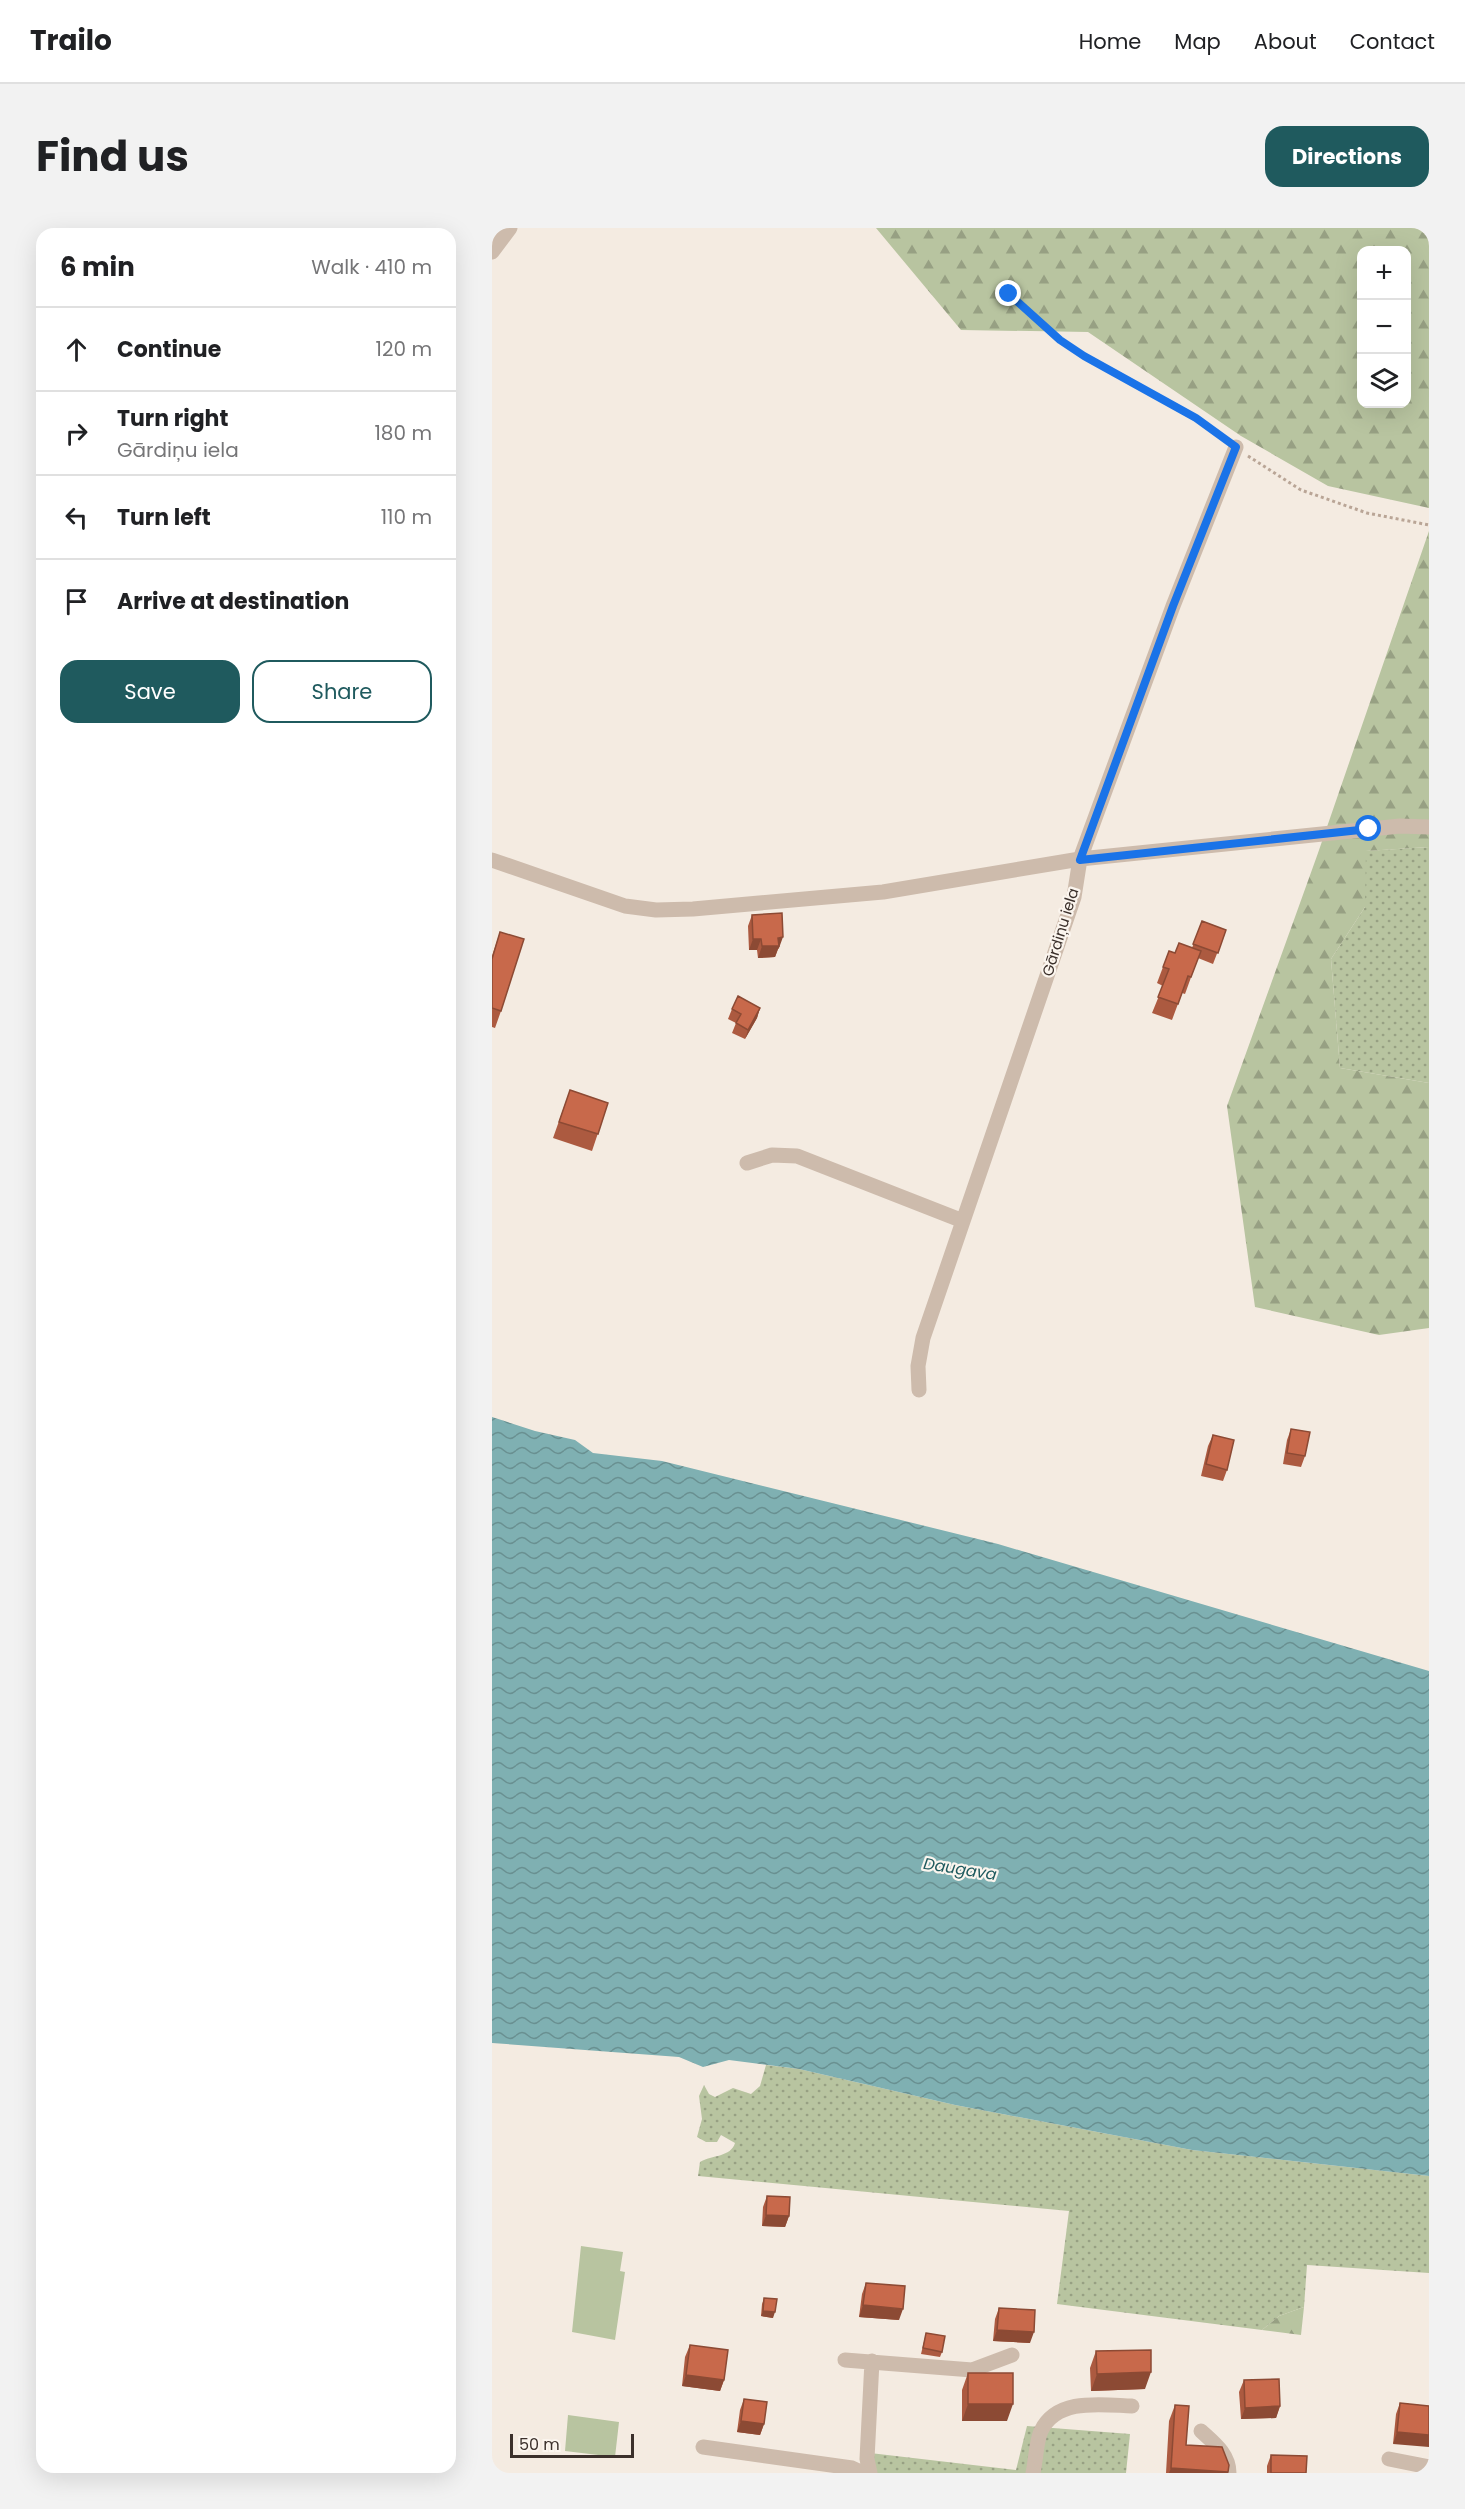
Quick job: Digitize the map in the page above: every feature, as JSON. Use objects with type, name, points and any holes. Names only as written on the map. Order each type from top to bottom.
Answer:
[{"type":"street","points":[[492,252],[510,228]]},
{"type":"street","name":"Gārdiņu iela","points":[[919,1390],[918,1366],[923,1338],[1074,897],[1080,860],[1173,606],[1236,447]]},
{"type":"street","points":[[492,860],[625,906],[656,910],[883,892],[1080,860],[1400,826],[1429,827]]},
{"type":"street","points":[[747,1162],[772,1155],[797,1155],[963,1221]]},
{"type":"street","points":[[845,2360],[972,2370],[1012,2355]]},
{"type":"street","points":[[870,2473],[867,2459],[872,2361]]},
{"type":"street","points":[[1034,2473],[1041,2430],[1053,2417],[1075,2405],[1132,2406]]},
{"type":"street","points":[[1201,2431],[1219,2447],[1229,2464],[1229,2473]]},
{"type":"street","points":[[703,2447],[852,2468],[863,2473]]},
{"type":"street","points":[[1389,2459],[1429,2468]]},
{"type":"path","points":[[1009,294],[1060,340],[1084,356],[1196,418],[1301,490],[1367,513],[1429,525]]},
{"type":"green space","points":[[876,228],[1429,228],[1429,508],[1328,486],[1241,436],[1088,332],[961,330]]},
{"type":"green space","points":[[1429,531],[1429,847],[1366,851],[1365,907],[1331,959],[1340,1068],[1429,1083],[1429,1328],[1379,1335],[1255,1307],[1227,1106],[1318,853]]},
{"type":"green space","points":[[1429,847],[1429,1083],[1340,1068],[1331,959],[1365,907],[1365,851]]},
{"type":"green space","points":[[766,2065],[799,2069],[955,2105],[1192,2150],[1429,2176],[1429,2273],[1307,2265],[1304,2307],[1279,2316],[1262,2330],[1057,2304],[1069,2211],[698,2176],[700,2162],[730,2151],[735,2143],[721,2135],[717,2142],[706,2142],[697,2137],[702,2119],[699,2096],[704,2085],[709,2094],[715,2097],[733,2088],[751,2094],[760,2086]]},
{"type":"green space","points":[[581,2246],[623,2252],[620,2271],[625,2272],[615,2340],[572,2332]]},
{"type":"green space","points":[[1304,2307],[1301,2335],[1262,2330],[1279,2316]]},
{"type":"green space","points":[[568,2415],[619,2422],[615,2457],[565,2451]]},
{"type":"green space","points":[[1027,2426],[1130,2434],[1126,2473],[875,2473],[870,2453],[1016,2470]]},
{"type":"water","name":"Daugava","points":[[492,1417],[535,1431],[575,1440],[593,1453],[662,1461],[998,1544],[1429,1671],[1429,2176],[1192,2150],[955,2105],[799,2069],[729,2060],[703,2067],[679,2057],[492,2043]]},
{"type":"building","points":[[782,913],[783,937],[778,938],[779,946],[762,946],[761,939],[753,939],[752,915]]},
{"type":"building","points":[[1202,921],[1226,930],[1218,953],[1193,944]]},
{"type":"building","points":[[500,932],[524,939],[501,1011],[492,1008],[492,959]]},
{"type":"building","points":[[1179,943],[1201,951],[1191,977],[1188,976],[1178,1004],[1158,997],[1169,969],[1163,967],[1169,951],[1175,953]]},
{"type":"building","points":[[738,996],[760,1008],[748,1030],[736,1023],[741,1014],[732,1009]]},
{"type":"building","points":[[570,1090],[608,1103],[598,1134],[559,1122]]},
{"type":"building","points":[[1291,1429],[1310,1432],[1305,1456],[1287,1453]]},
{"type":"building","points":[[1213,1435],[1234,1440],[1227,1470],[1206,1464]]},
{"type":"building","points":[[767,2196],[790,2197],[789,2216],[766,2215]]},
{"type":"building","points":[[866,2283],[905,2286],[903,2309],[863,2305]]},
{"type":"building","points":[[764,2298],[777,2299],[775,2312],[763,2311]]},
{"type":"building","points":[[999,2308],[1035,2310],[1034,2332],[997,2330]]},
{"type":"building","points":[[926,2333],[945,2336],[942,2352],[923,2348]]},
{"type":"building","points":[[690,2345],[728,2350],[724,2380],[686,2375]]},
{"type":"building","points":[[1151,2350],[1151,2372],[1097,2374],[1096,2351]]},
{"type":"building","points":[[968,2373],[1013,2373],[1013,2404],[968,2404]]},
{"type":"building","points":[[1279,2379],[1280,2406],[1245,2408],[1244,2380]]},
{"type":"building","points":[[744,2399],[767,2402],[764,2424],[741,2421]]},
{"type":"building","points":[[1400,2403],[1429,2406],[1429,2435],[1397,2432]]},
{"type":"building","points":[[1175,2405],[1189,2406],[1186,2445],[1222,2447],[1229,2465],[1228,2472],[1171,2468]]},
{"type":"building","points":[[1271,2455],[1307,2456],[1306,2473],[1271,2473]]},
{"type":"route","points":[[1009,294],[1060,340],[1084,356],[1196,418],[1236,447],[1173,606],[1080,860],[1369,829]]}]
